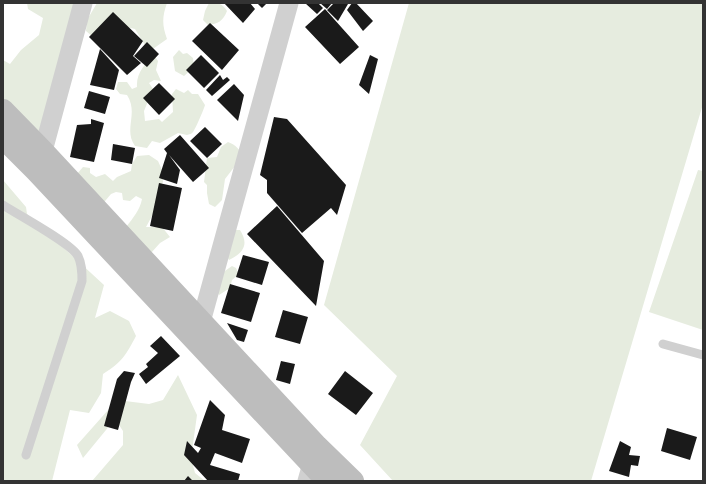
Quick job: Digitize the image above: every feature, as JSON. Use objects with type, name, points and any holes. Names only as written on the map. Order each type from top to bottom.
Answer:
[{"type":"main road","points":[[3,110],[40,161],[196,342],[327,481]]},
{"type":"main road","points":[[3,138],[40,161],[202,321],[312,464],[353,481]]},
{"type":"street","points":[[40,161],[83,3]]},
{"type":"street","points":[[196,342],[289,3]]},
{"type":"lane","points":[[3,205],[64,243],[77,254],[82,266],[82,280],[26,455]]},
{"type":"lane","points":[[663,344],[703,355]]},
{"type":"shaded area","points":[[27,3],[78,3],[45,137],[3,107],[3,60],[10,64],[21,50],[39,35],[43,18],[28,9]]},
{"type":"shaded area","points":[[97,3],[167,3],[163,21],[167,39],[150,51],[135,29],[126,27],[93,37],[86,31],[87,20]]},
{"type":"shaded area","points":[[209,3],[220,4],[227,11],[220,21],[215,24],[208,25],[203,20]]},
{"type":"shaded area","points":[[409,3],[703,3],[703,104],[591,481],[393,481],[360,445],[397,376],[324,305]]},
{"type":"shaded area","points":[[179,50],[183,54],[187,53],[193,58],[194,67],[184,76],[175,71],[173,57]]},
{"type":"shaded area","points":[[154,55],[158,61],[156,70],[161,81],[154,80],[149,83],[153,89],[144,111],[145,121],[159,119],[162,122],[173,112],[172,94],[176,89],[184,93],[188,90],[192,94],[198,94],[205,105],[192,133],[187,135],[178,133],[160,143],[152,141],[147,148],[135,146],[130,134],[132,109],[130,102],[127,95],[120,94],[116,89],[118,82],[127,82],[132,89],[137,87],[138,77],[144,65]]},
{"type":"shaded area","points":[[228,142],[237,148],[242,157],[225,179],[222,200],[215,207],[209,204],[207,185],[204,182],[207,158],[217,157],[221,147]]},
{"type":"shaded area","points":[[149,155],[158,161],[162,170],[163,182],[158,192],[158,205],[146,227],[162,227],[170,237],[160,243],[151,253],[126,227],[138,210],[142,199],[136,196],[130,201],[123,200],[122,193],[116,192],[111,194],[100,207],[77,174],[83,167],[90,168],[90,173],[96,177],[105,174],[113,181],[117,177],[131,171],[132,164],[137,156]]},
{"type":"shaded area","points":[[698,170],[703,171],[703,330],[649,312]]},
{"type":"shaded area","points":[[3,180],[26,207],[27,214],[104,285],[95,318],[110,311],[129,321],[136,336],[123,358],[115,366],[103,374],[101,393],[89,413],[70,410],[52,481],[3,481]]},
{"type":"shaded area","points":[[233,230],[240,230],[243,235],[244,248],[229,260],[225,252]]},
{"type":"shaded area","points":[[232,266],[236,268],[239,274],[232,280],[230,288],[219,295],[215,288],[222,273]]},
{"type":"shaded area","points":[[178,375],[197,415],[191,458],[195,473],[205,481],[92,481],[123,445],[123,431],[115,419],[83,458],[77,445],[117,400],[149,404],[163,400]]},
{"type":"building","points":[[224,3],[250,3],[255,9],[243,23]]},
{"type":"building","points":[[257,3],[267,3],[262,8]]},
{"type":"building","points":[[305,3],[318,3],[323,8],[317,14]]},
{"type":"building","points":[[320,3],[332,3],[327,9]]},
{"type":"building","points":[[334,3],[348,4],[338,21],[327,10]]},
{"type":"building","points":[[352,3],[356,3],[373,21],[363,31],[347,10]]},
{"type":"building","points":[[325,9],[359,47],[340,64],[305,27]]},
{"type":"building","points":[[113,12],[143,41],[133,56],[141,63],[127,75],[89,37]]},
{"type":"building","points":[[210,23],[239,50],[222,70],[192,41]]},
{"type":"building","points":[[147,42],[159,54],[147,67],[134,56]]},
{"type":"building","points":[[100,49],[119,70],[114,90],[90,85]]},
{"type":"building","points":[[201,55],[219,73],[204,88],[186,70]]},
{"type":"building","points":[[370,55],[378,59],[369,94],[359,85]]},
{"type":"building","points":[[220,75],[223,80],[227,77],[230,80],[212,96],[206,90]]},
{"type":"building","points":[[159,83],[175,99],[159,115],[143,98]]},
{"type":"building","points":[[234,84],[244,95],[238,121],[217,100]]},
{"type":"building","points":[[89,91],[110,97],[105,114],[84,108]]},
{"type":"building","points":[[274,117],[287,119],[346,185],[337,215],[331,208],[302,233],[267,193],[267,180],[260,175]]},
{"type":"building","points":[[91,119],[104,123],[94,162],[70,157],[77,125],[91,124]]},
{"type":"building","points":[[205,127],[222,144],[207,158],[190,141]]},
{"type":"building","points":[[180,135],[209,168],[193,182],[169,155],[180,170],[177,184],[159,178],[167,153],[164,149]]},
{"type":"building","points":[[113,144],[135,148],[132,164],[111,160]]},
{"type":"building","points":[[159,183],[182,188],[173,231],[150,226]]},
{"type":"building","points":[[277,206],[324,261],[316,306],[247,234]]},
{"type":"building","points":[[243,255],[269,262],[262,285],[236,277]]},
{"type":"building","points":[[230,284],[260,293],[251,322],[221,313]]},
{"type":"building","points":[[283,310],[308,317],[300,344],[275,337]]},
{"type":"building","points":[[227,323],[248,330],[244,342],[237,340]]},
{"type":"building","points":[[161,336],[180,356],[146,384],[139,374],[148,367],[146,364],[158,353],[150,346]]},
{"type":"building","points":[[281,361],[295,364],[290,384],[276,380]]},
{"type":"building","points":[[124,371],[135,373],[131,382],[118,430],[104,426],[117,379]]},
{"type":"building","points":[[345,371],[373,393],[356,415],[328,394]]},
{"type":"building","points":[[210,400],[225,415],[222,430],[250,439],[242,463],[215,453],[210,465],[240,474],[238,481],[208,481],[184,455],[187,441],[198,453],[201,448],[194,445]]},
{"type":"building","points":[[667,428],[697,437],[690,460],[661,451]]},
{"type":"building","points":[[620,441],[631,447],[629,455],[640,456],[638,466],[631,465],[629,477],[609,471]]},
{"type":"building","points":[[188,476],[193,481],[184,481]]}]
